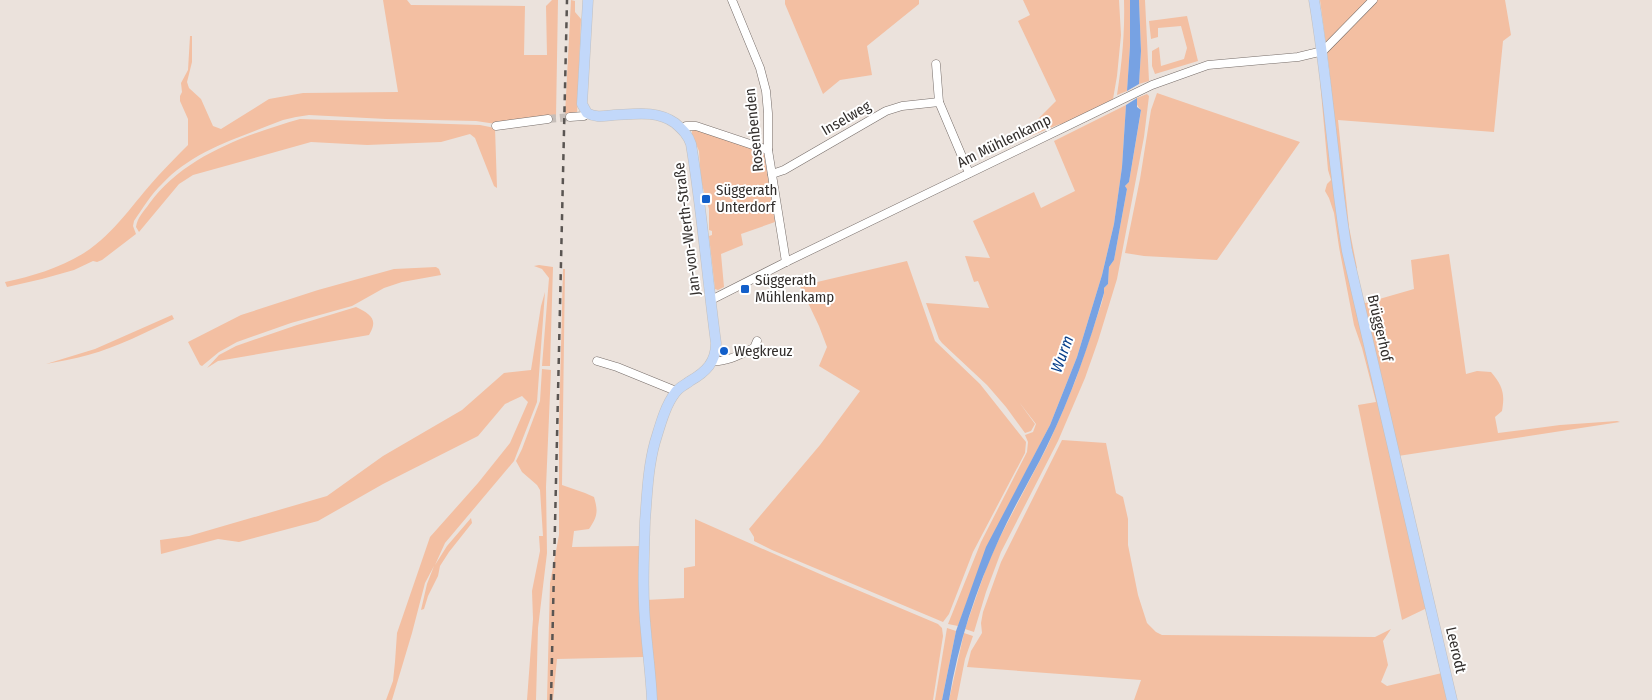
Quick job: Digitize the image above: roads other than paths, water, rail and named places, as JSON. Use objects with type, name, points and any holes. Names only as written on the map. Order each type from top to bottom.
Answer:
[{"type":"main road","points":[[588,0],[582,104],[587,113],[598,117],[651,114],[669,119],[683,130]]},
{"type":"main road","name":"Brüggerhof","points":[[1314,0],[1323,51],[1346,250],[1431,608]]},
{"type":"main road","name":"Jan-von-Werth-Straße","points":[[683,130],[688,136],[693,154],[701,209],[716,343],[713,361]]},
{"type":"main road","points":[[652,700],[643,571],[651,462],[655,443],[668,406],[676,391],[706,370],[713,361]]},
{"type":"main road","name":"Leerodt","points":[[1431,608],[1452,700]]},
{"type":"street","name":"Rosenbenden","points":[[732,0],[760,68],[766,91],[768,150],[786,262]]},
{"type":"street","points":[[1323,51],[1373,0]]},
{"type":"street","name":"Am Mühlenkamp","points":[[711,300],[1152,85],[1208,65],[1298,57],[1323,51]]},
{"type":"street","points":[[936,64],[939,102],[969,173]]},
{"type":"street","name":"Inselweg","points":[[772,174],[784,170],[886,111],[902,106],[939,102]]},
{"type":"street","points":[[570,117],[584,116],[587,113]]},
{"type":"street","points":[[496,126],[548,120]]},
{"type":"street","points":[[683,130],[686,126],[696,126],[768,150]]},
{"type":"street","points":[[713,361],[720,362],[738,356],[754,348],[757,341]]},
{"type":"street","points":[[597,361],[676,391]]},
{"type":"water","points":[[1130,0],[1139,0],[1141,51],[1139,84],[1127,91],[1130,46]]},
{"type":"water","points":[[1137,98],[1137,107],[1141,110],[1129,182],[1125,186],[1127,189],[1114,260],[1109,267],[1108,284],[1104,288],[1092,332],[1064,409],[1041,458],[1005,525],[983,577],[957,658],[949,700],[942,700],[956,631],[986,547],[1050,425],[1077,357],[1102,275],[1114,224],[1122,167],[1126,105]]},
{"type":"tunnel","points":[[548,119],[570,117]]},
{"type":"railway","points":[[551,700],[567,0]]},
{"type":"place","name":"Süggerath Unterdorf","points":[[706,199]]},
{"type":"place","name":"Süggerath Mühlenkamp","points":[[745,289]]},
{"type":"place","name":"Wegkreuz","points":[[724,351]]},
{"type":"water label","name":"Wurm","points":[[1062,354]]}]
